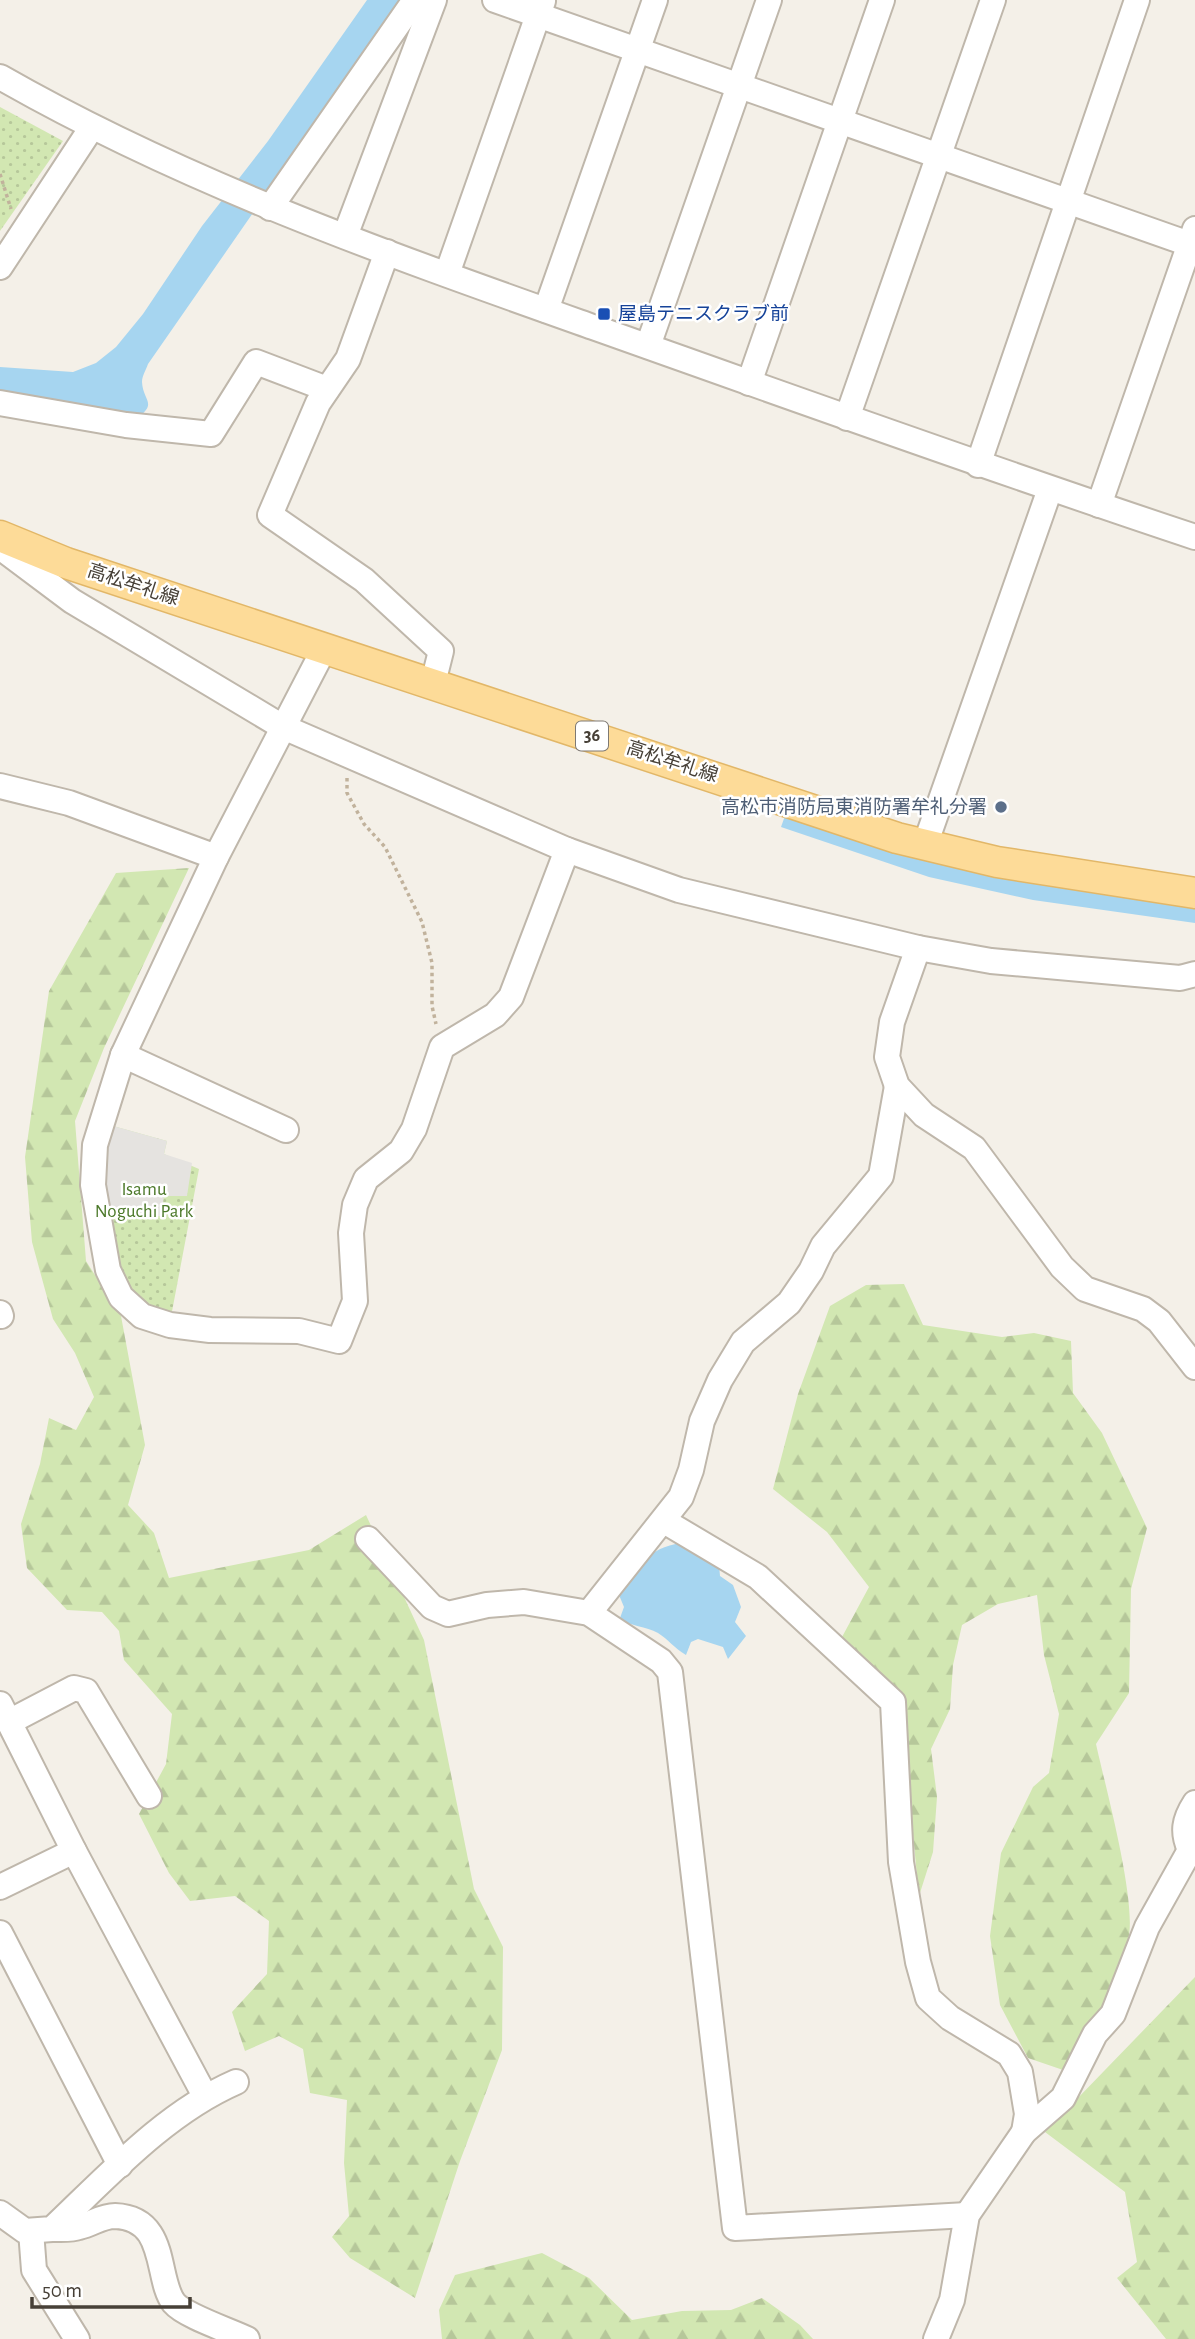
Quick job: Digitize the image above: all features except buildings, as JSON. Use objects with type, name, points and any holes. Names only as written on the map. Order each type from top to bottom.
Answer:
[{"type":"main road","name":"高松牟礼線","points":[[0,536],[66,563],[925,845],[997,862],[1194,891]]},
{"type":"street","points":[[266,206],[415,0]]},
{"type":"street","points":[[345,236],[435,0]]},
{"type":"street","points":[[495,0],[541,7],[637,50],[938,158],[1193,240],[1099,505]]},
{"type":"street","points":[[546,310],[655,0]]},
{"type":"street","points":[[648,346],[769,0]]},
{"type":"street","points":[[749,383],[882,0]]},
{"type":"street","points":[[847,418],[993,0]]},
{"type":"street","points":[[978,464],[1137,0]]},
{"type":"street","points":[[447,275],[541,7]]},
{"type":"street","points":[[0,77],[92,127],[266,206],[447,275],[847,418],[1195,537]]},
{"type":"street","points":[[0,267],[92,127]]},
{"type":"street","points":[[387,252],[348,359],[318,403],[270,515],[364,580],[441,651],[432,683]]},
{"type":"street","points":[[0,403],[126,425],[211,434],[257,362],[327,390]]},
{"type":"street","points":[[925,845],[1050,489]]},
{"type":"street","points":[[0,547],[72,601],[282,726],[567,850],[679,890],[918,948],[991,961],[1180,978],[1195,974]]},
{"type":"street","points":[[324,649],[216,856],[123,1055],[96,1144],[93,1185],[108,1270],[121,1297],[142,1316],[170,1325],[210,1330],[299,1331],[339,1341],[355,1301],[351,1233],[355,1205],[366,1179],[401,1151],[414,1129],[442,1047],[495,1015],[510,997],[567,850]]},
{"type":"street","points":[[0,786],[69,803],[216,856]]},
{"type":"street","points":[[918,948],[890,1034],[887,1057],[897,1086],[924,1115],[974,1148],[1054,1257],[1085,1289],[1143,1309],[1159,1321],[1195,1367]]},
{"type":"street","points":[[123,1055],[286,1130]]},
{"type":"street","points":[[589,1613],[681,1497],[691,1470],[702,1421],[743,1342],[789,1303],[811,1271],[823,1246],[881,1176],[897,1086]]},
{"type":"street","points":[[664,1521],[758,1577],[893,1702],[901,1862],[918,1962],[928,1998],[950,2018],[1009,2054],[1020,2072],[1027,2114],[1024,2132]]},
{"type":"street","points":[[368,1539],[432,1607],[448,1614],[487,1605],[524,1602],[589,1613],[661,1661],[670,1672],[735,2228],[967,2215]]},
{"type":"street","points":[[149,1796],[86,1691],[74,1688],[5,1713],[74,1851],[205,2096]]},
{"type":"street","points":[[936,2339],[952,2300],[967,2215],[1024,2132],[1063,2098],[1095,2034],[1113,2014],[1147,1927],[1193,1851],[1183,1835],[1188,1813],[1195,1803]]},
{"type":"street","points":[[0,1887],[74,1851]]},
{"type":"street","points":[[0,1933],[120,2165]]},
{"type":"street","points":[[77,2339],[34,2270],[42,2230],[205,2096],[236,2082]]},
{"type":"street","points":[[0,2213],[25,2231],[79,2228],[119,2216],[140,2225],[153,2238],[164,2264],[167,2292],[176,2306],[247,2339]]},
{"type":"path","points":[[0,174],[12,213]]},
{"type":"path","points":[[347,755],[347,793],[364,824],[386,847],[422,922],[432,963],[432,1006],[442,1047]]},
{"type":"green space","points":[[0,107],[63,141],[0,231]]},
{"type":"green space","points":[[189,868],[104,1048],[75,1121],[86,1261],[121,1316],[145,1445],[128,1505],[154,1533],[169,1578],[309,1550],[366,1515],[424,1640],[474,1889],[503,1947],[502,2050],[460,2161],[415,2298],[350,2258],[332,2237],[349,2216],[344,2163],[347,2100],[310,2093],[303,2049],[279,2036],[245,2051],[232,2012],[267,1974],[269,1921],[235,1896],[190,1901],[169,1873],[139,1814],[166,1764],[172,1714],[124,1660],[119,1631],[102,1612],[67,1610],[27,1568],[21,1524],[40,1464],[49,1418],[76,1430],[94,1397],[75,1353],[53,1319],[32,1242],[25,1157],[49,991],[116,873]]},
{"type":"green space","name":"Isamu Noguchi Park","points":[[106,1124],[167,1141],[164,1154],[199,1169],[170,1322],[142,1316],[108,1270]]},
{"type":"green space","points":[[904,1284],[923,1325],[1002,1337],[1034,1333],[1071,1341],[1073,1393],[1102,1433],[1147,1528],[1131,1589],[1129,1693],[1096,1744],[1125,1873],[1130,1923],[1128,1940],[1109,1991],[1066,2071],[1028,2058],[1000,2005],[990,1936],[1001,1853],[1033,1787],[1049,1773],[1059,1714],[1044,1655],[1037,1595],[998,1604],[962,1625],[953,1665],[950,1709],[931,1749],[937,1797],[933,1852],[919,1896],[899,1691],[842,1637],[869,1587],[827,1532],[773,1489],[798,1394],[830,1306],[866,1285]]},
{"type":"green space","points":[[1195,1977],[1195,2339],[1166,2339],[1117,2278],[1137,2262],[1125,2192],[1045,2132]]},
{"type":"green space","points":[[542,2253],[589,2278],[632,2320],[682,2311],[731,2310],[762,2298],[800,2325],[813,2339],[442,2339],[439,2310],[455,2275]]},
{"type":"shaded area","points":[[106,1124],[167,1141],[164,1154],[192,1163],[187,1196],[164,1196],[161,1216],[103,1215]]},
{"type":"water","points":[[367,0],[401,0],[148,364],[142,380],[148,402],[147,409],[137,418],[0,393],[0,367],[73,372],[96,363],[116,347],[143,314],[202,226],[268,141]]},
{"type":"water","points":[[786,813],[1195,902],[1195,923],[1033,900],[929,877],[781,827]]},
{"type":"water","points":[[682,1543],[719,1565],[720,1576],[733,1585],[741,1607],[735,1622],[746,1636],[728,1659],[723,1647],[698,1639],[691,1642],[686,1655],[658,1633],[620,1618],[624,1607],[619,1595],[644,1560],[660,1549]]},
{"type":"place","name":"屋島テニスクラブ前","points":[[604,314]]},
{"type":"place","name":"高松市消防局東消防署牟礼分署","points":[[1001,807]]}]
